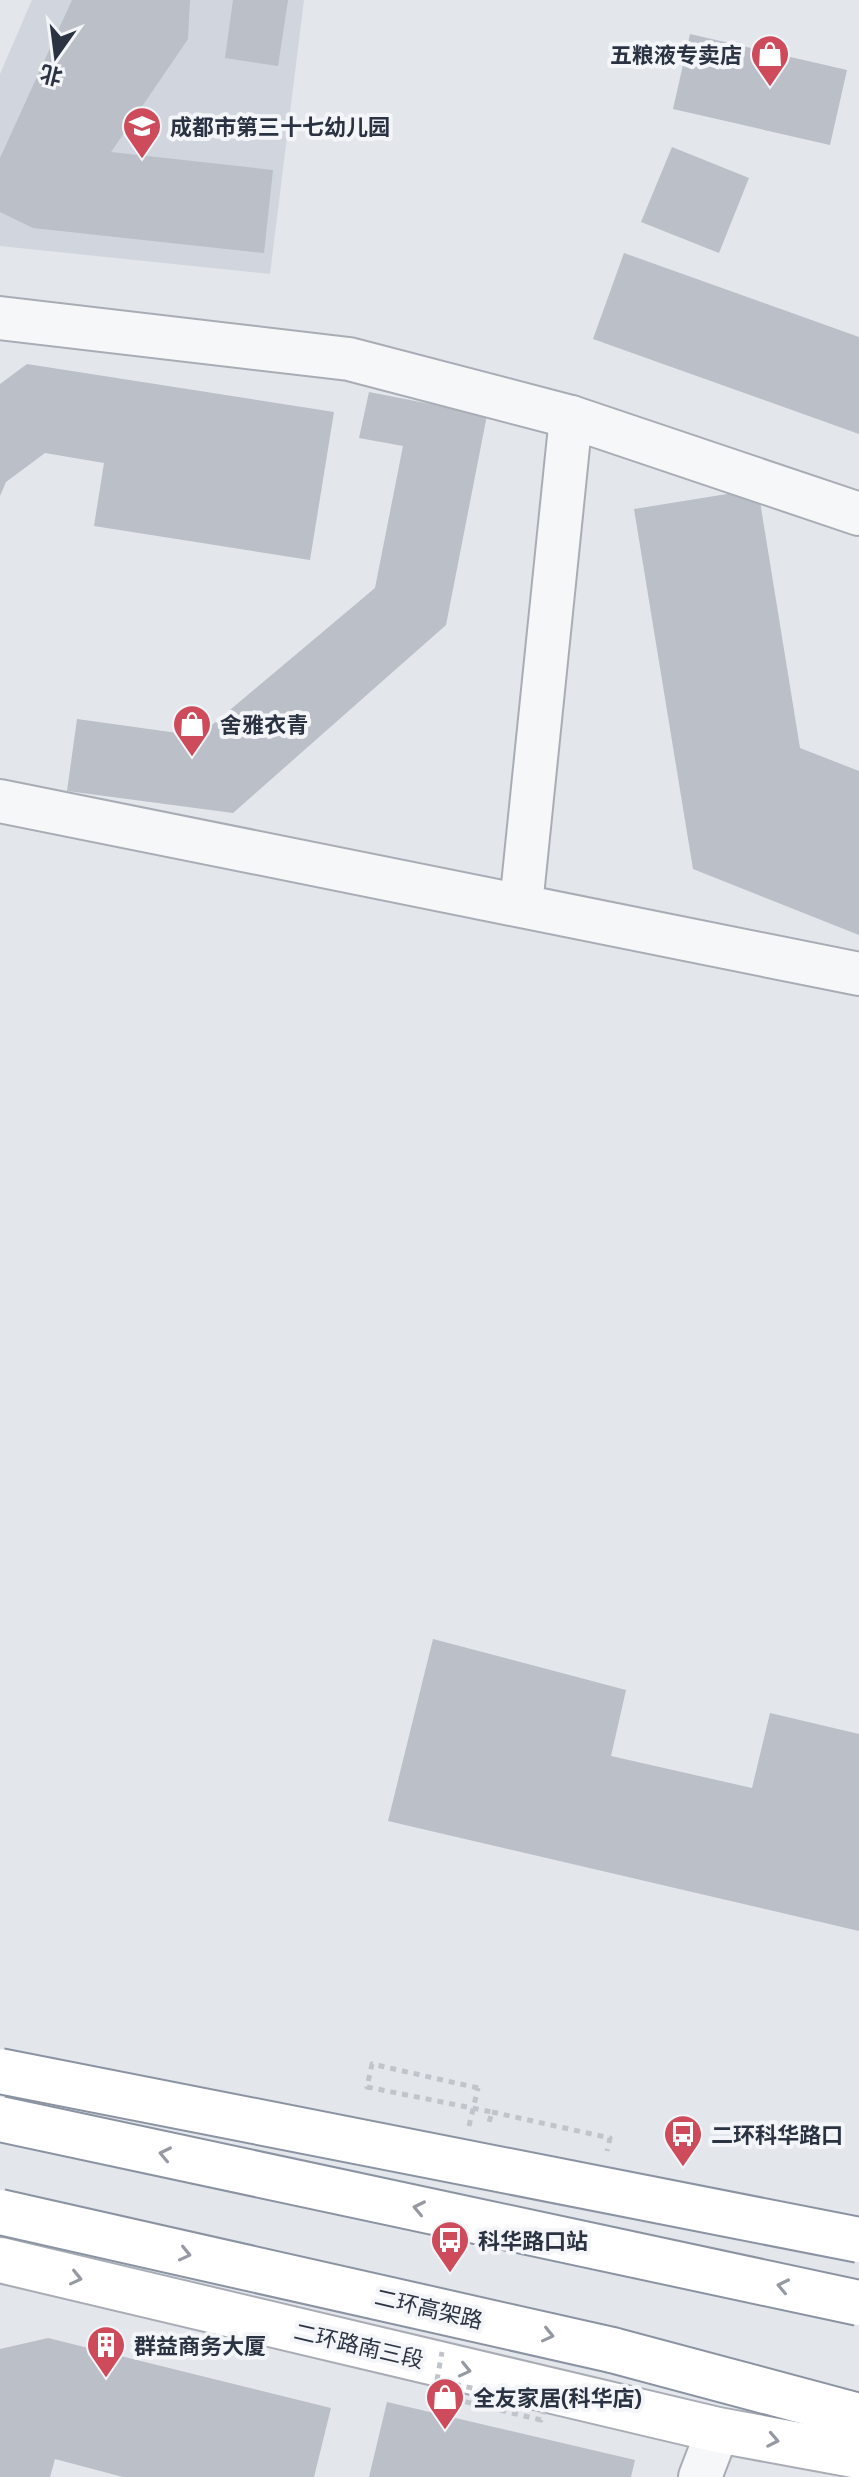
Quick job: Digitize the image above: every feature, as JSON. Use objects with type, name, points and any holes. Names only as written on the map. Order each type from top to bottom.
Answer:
[{"type":"main road","points":[[0,2055],[462,2156],[600,2182],[859,2243]]},
{"type":"main road","points":[[0,2071],[859,2243]]},
{"type":"main road","points":[[0,2119],[859,2303]]},
{"type":"main road","name":"二环高架路","points":[[0,2212],[859,2405]]},
{"type":"main road","name":"二环路南三段","points":[[0,2260],[718,2430],[859,2456]]},
{"type":"main road","points":[[612,2350],[859,2416]]},
{"type":"street","points":[[0,318],[349,359],[571,417],[859,514]]},
{"type":"street","points":[[521,905],[571,417]]},
{"type":"street","points":[[0,801],[859,974]]},
{"type":"street","points":[[700,2477],[718,2430]]},
{"type":"path","points":[[478,2088],[372,2064],[367,2087],[610,2138]]},
{"type":"path","points":[[437,2380],[545,2405],[541,2420],[442,2396]]},
{"type":"shaded area","name":"成都市第三十七幼儿园","points":[[32,0],[304,0],[270,274],[0,246],[0,74]]},
{"type":"building","name":"成都市第三十七幼儿园","points":[[72,0],[190,0],[188,39],[111,152],[273,170],[264,253],[33,228],[0,212],[0,158]]},
{"type":"building","points":[[233,0],[288,0],[278,66],[225,58]]},
{"type":"building","points":[[690,34],[847,70],[830,145],[673,109]]},
{"type":"building","points":[[672,147],[749,178],[719,253],[641,222]]},
{"type":"building","points":[[624,253],[859,337],[859,434],[593,339]]},
{"type":"building","points":[[27,364],[334,412],[310,560],[94,526],[104,463],[45,453],[6,482],[0,496],[0,384]]},
{"type":"building","points":[[369,392],[487,415],[446,625],[233,813],[67,791],[77,719],[199,736],[375,588],[403,446],[359,438]]},
{"type":"building","points":[[758,489],[800,748],[859,771],[859,935],[693,869],[634,509]]},
{"type":"building","points":[[433,1639],[626,1690],[611,1756],[752,1788],[770,1713],[859,1734],[859,1931],[388,1821]]},
{"type":"building","name":"群益商务大厦","points":[[48,2338],[331,2408],[314,2477],[123,2477],[55,2459],[50,2477],[0,2477],[0,2349]]},
{"type":"building","name":"全友家居(科华店)","points":[[387,2402],[635,2460],[631,2477],[369,2477]]},
{"type":"place","name":"五粮液专卖店","points":[[770,88]]},
{"type":"place","name":"成都市第三十七幼儿园","points":[[142,160]]},
{"type":"place","name":"舍雅衣青","points":[[192,758]]},
{"type":"place","name":"二环科华路口","points":[[683,2168]]},
{"type":"place","name":"科华路口站","points":[[450,2274]]},
{"type":"place","name":"群益商务大厦","points":[[106,2379]]},
{"type":"place","name":"全友家居(科华店)","points":[[445,2431]]}]
